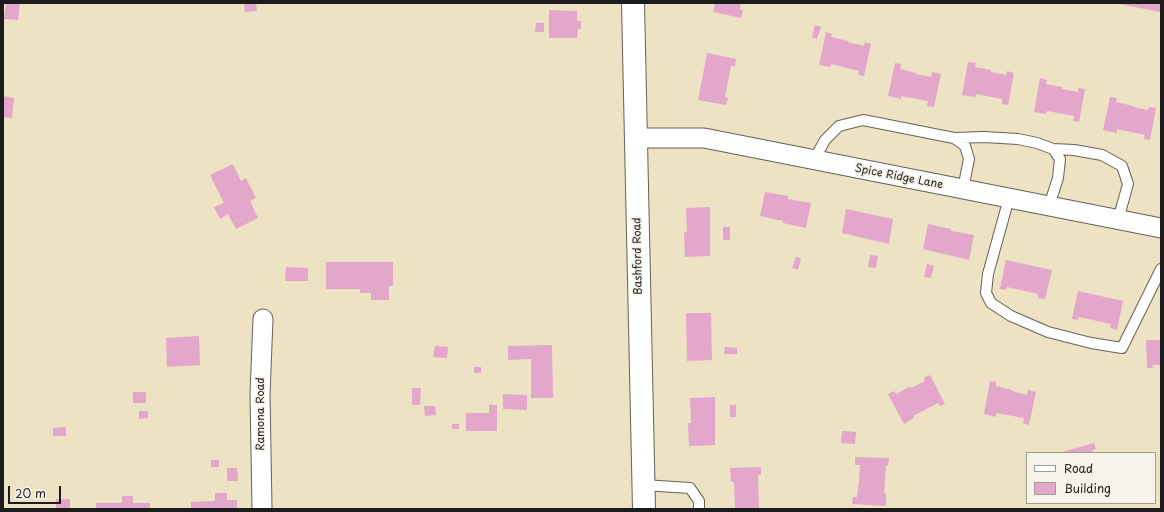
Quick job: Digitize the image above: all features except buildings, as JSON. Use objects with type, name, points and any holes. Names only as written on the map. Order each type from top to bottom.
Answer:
[{"type":"street","name":"Bashford Road","points":[[633,3],[644,509]]},
{"type":"street","name":"Spice Ridge Lane","points":[[635,138],[704,138],[1161,228]]},
{"type":"street","name":"Ramona Road","points":[[262,509],[260,394],[263,319]]},
{"type":"lane","points":[[814,160],[825,140],[839,126],[863,120],[954,138],[984,137],[1018,139],[1037,143],[1053,149],[1074,150],[1102,155],[1122,166],[1128,184],[1118,220]]},
{"type":"lane","points":[[954,138],[965,146],[969,159],[963,189]]},
{"type":"lane","points":[[1049,206],[1058,178],[1060,159],[1053,149]]},
{"type":"lane","points":[[1009,198],[988,274],[986,292],[991,303],[1011,316],[1048,332],[1090,343],[1122,348],[1161,269]]},
{"type":"lane","points":[[644,485],[690,488],[699,501],[699,509]]}]
